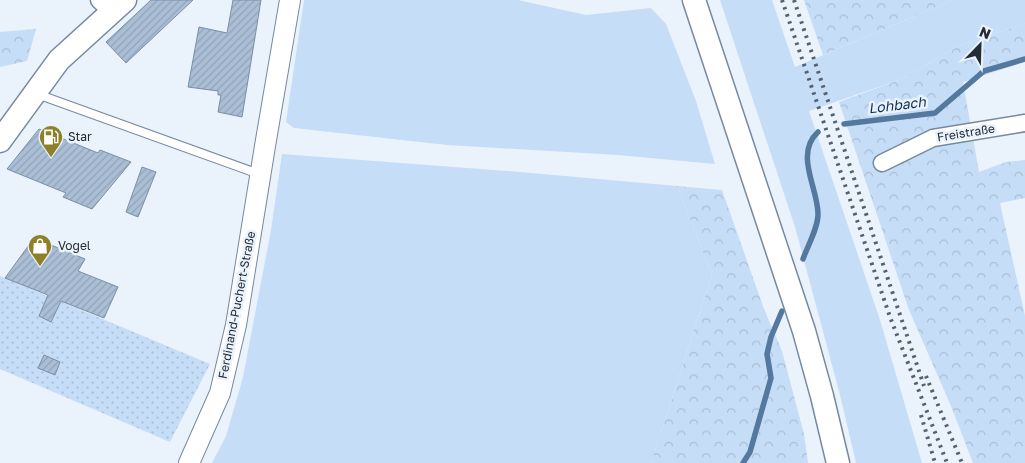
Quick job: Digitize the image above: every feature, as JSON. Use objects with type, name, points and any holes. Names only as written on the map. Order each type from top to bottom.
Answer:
[{"type":"main road","points":[[0,141],[59,60],[112,4]]},
{"type":"main road","points":[[696,6],[804,331],[838,463]]},
{"type":"street","name":"Ferdinand-Puchert-Straße","points":[[189,463],[220,393],[236,325],[290,0]]},
{"type":"street","name":"Freistraße","points":[[882,163],[932,138],[1025,124]]},
{"type":"lane","points":[[35,94],[260,175]]},
{"type":"green space","points":[[304,0],[518,0],[586,15],[651,8],[666,24],[696,101],[715,164],[618,155],[447,145],[294,128],[286,122]]},
{"type":"green space","points":[[720,0],[772,0],[795,67],[953,0],[1025,0],[1025,23],[959,46],[902,79],[809,111],[880,320],[922,463],[856,463],[840,395],[795,227]]},
{"type":"green space","points":[[804,0],[953,0],[823,55]]},
{"type":"green space","points":[[1025,23],[1025,62],[963,82],[979,172],[1006,162],[1025,160],[1025,198],[1000,203],[1025,316],[1025,463],[973,463],[951,406],[909,310],[839,102],[902,79],[959,46]]},
{"type":"green space","points":[[36,29],[27,61],[0,67],[0,32]]},
{"type":"green space","points":[[282,154],[677,186],[712,275],[651,463],[212,463],[226,436],[243,377],[271,230]]},
{"type":"green space","points":[[677,186],[722,190],[764,309],[782,351],[804,434],[808,463],[651,463],[712,275]]},
{"type":"green space","points":[[0,276],[210,364],[170,442],[0,369]]},
{"type":"building","points":[[151,0],[193,0],[126,63],[106,42]]},
{"type":"building","points":[[233,0],[261,0],[242,117],[218,112],[221,95],[218,95],[218,91],[188,87],[199,27],[227,33]]},
{"type":"building","points":[[39,129],[98,153],[100,150],[131,162],[92,209],[63,197],[66,193],[7,169]]},
{"type":"building","points":[[142,167],[156,172],[138,217],[126,212]]},
{"type":"building","points":[[34,238],[85,259],[78,271],[118,287],[104,318],[61,301],[51,322],[39,316],[48,295],[5,278]]},
{"type":"building","points":[[44,355],[60,362],[55,375],[38,368]]},
{"type":"waterway","name":"Lohbach","points":[[844,124],[935,113],[984,71],[1025,59]]},
{"type":"waterway","name":"Lohbach","points":[[803,259],[818,219],[817,204],[807,161],[811,141],[818,132]]},
{"type":"waterway","name":"Lohbach","points":[[743,463],[750,452],[771,378],[767,354],[771,337],[782,311]]},
{"type":"railway","points":[[782,0],[890,317],[947,463]]},
{"type":"railway","points":[[794,0],[924,386]]},
{"type":"railway","points":[[926,376],[962,463]]},
{"type":"railway","points":[[921,415],[935,463]]},
{"type":"place","name":"Star","points":[[51,158]]},
{"type":"place","name":"Vogel","points":[[40,267]]}]
